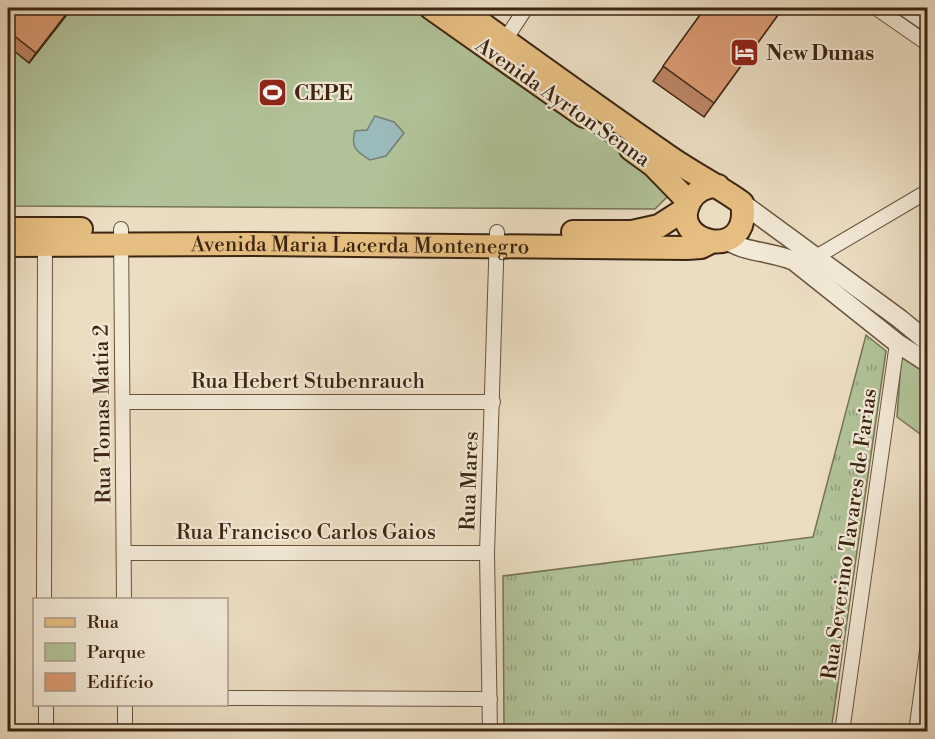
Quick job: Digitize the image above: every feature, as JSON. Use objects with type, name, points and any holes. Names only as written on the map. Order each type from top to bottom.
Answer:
[{"type":"main road","name":"Avenida Ayrton Senna","points":[[431,8],[653,165],[674,185],[688,205]]},
{"type":"main road","name":"Avenida Ayrton Senna","points":[[460,8],[682,166],[718,186]]},
{"type":"main road","points":[[651,228],[670,208],[675,198],[674,185]]},
{"type":"main road","points":[[718,186],[742,203],[744,214],[741,226],[719,241],[702,240],[689,226],[688,205],[700,190],[718,186]]},
{"type":"main road","name":"Avenida Maria Lacerda Montenegro","points":[[497,240],[632,232],[658,226],[688,205]]},
{"type":"main road","name":"Avenida Maria Lacerda Montenegro","points":[[8,229],[45,237]]},
{"type":"main road","name":"Avenida Maria Lacerda Montenegro","points":[[8,244],[45,237],[121,237],[497,240],[694,248],[719,241]]},
{"type":"street","points":[[505,40],[526,8]]},
{"type":"street","points":[[876,8],[927,44]]},
{"type":"street","points":[[903,8],[927,25]]},
{"type":"street","points":[[816,257],[927,191]]},
{"type":"street","points":[[742,203],[900,319],[927,342]]},
{"type":"street","points":[[44,598],[45,237]]},
{"type":"street","name":"Rua Tomas Matia 2","points":[[121,237],[124,598]]},
{"type":"street","name":"Rua Mares","points":[[490,732],[487,553],[497,240]]},
{"type":"street","points":[[719,241],[776,254],[794,261],[897,343],[927,363]]},
{"type":"street","name":"Rua Severino Tavares de Farias","points":[[842,732],[897,343]]},
{"type":"street","name":"Rua Hebert Stubenrauch","points":[[123,402],[493,402]]},
{"type":"street","name":"Rua Francisco Carlos Gaios","points":[[124,553],[487,553]]},
{"type":"street","points":[[916,732],[927,644]]},
{"type":"street","points":[[228,698],[490,699]]},
{"type":"street","points":[[46,706],[46,732]]},
{"type":"street","points":[[125,706],[125,732]]},
{"type":"green space","name":"CEPE","points":[[8,8],[419,8],[658,179],[667,197],[655,209],[8,206]]},
{"type":"green space","points":[[866,335],[886,351],[831,731],[504,731],[503,576],[813,537]]},
{"type":"green space","points":[[902,349],[927,368],[927,439],[897,417]]},
{"type":"water","points":[[375,116],[394,122],[404,133],[386,156],[370,160],[356,149],[353,142],[355,131],[367,130]]},
{"type":"building","points":[[8,8],[71,8],[36,53],[8,31]]},
{"type":"building","points":[[705,8],[783,8],[714,103],[663,66]]},
{"type":"place","name":"New Dunas","points":[[745,53]]},
{"type":"place","name":"CEPE","points":[[273,93]]}]
